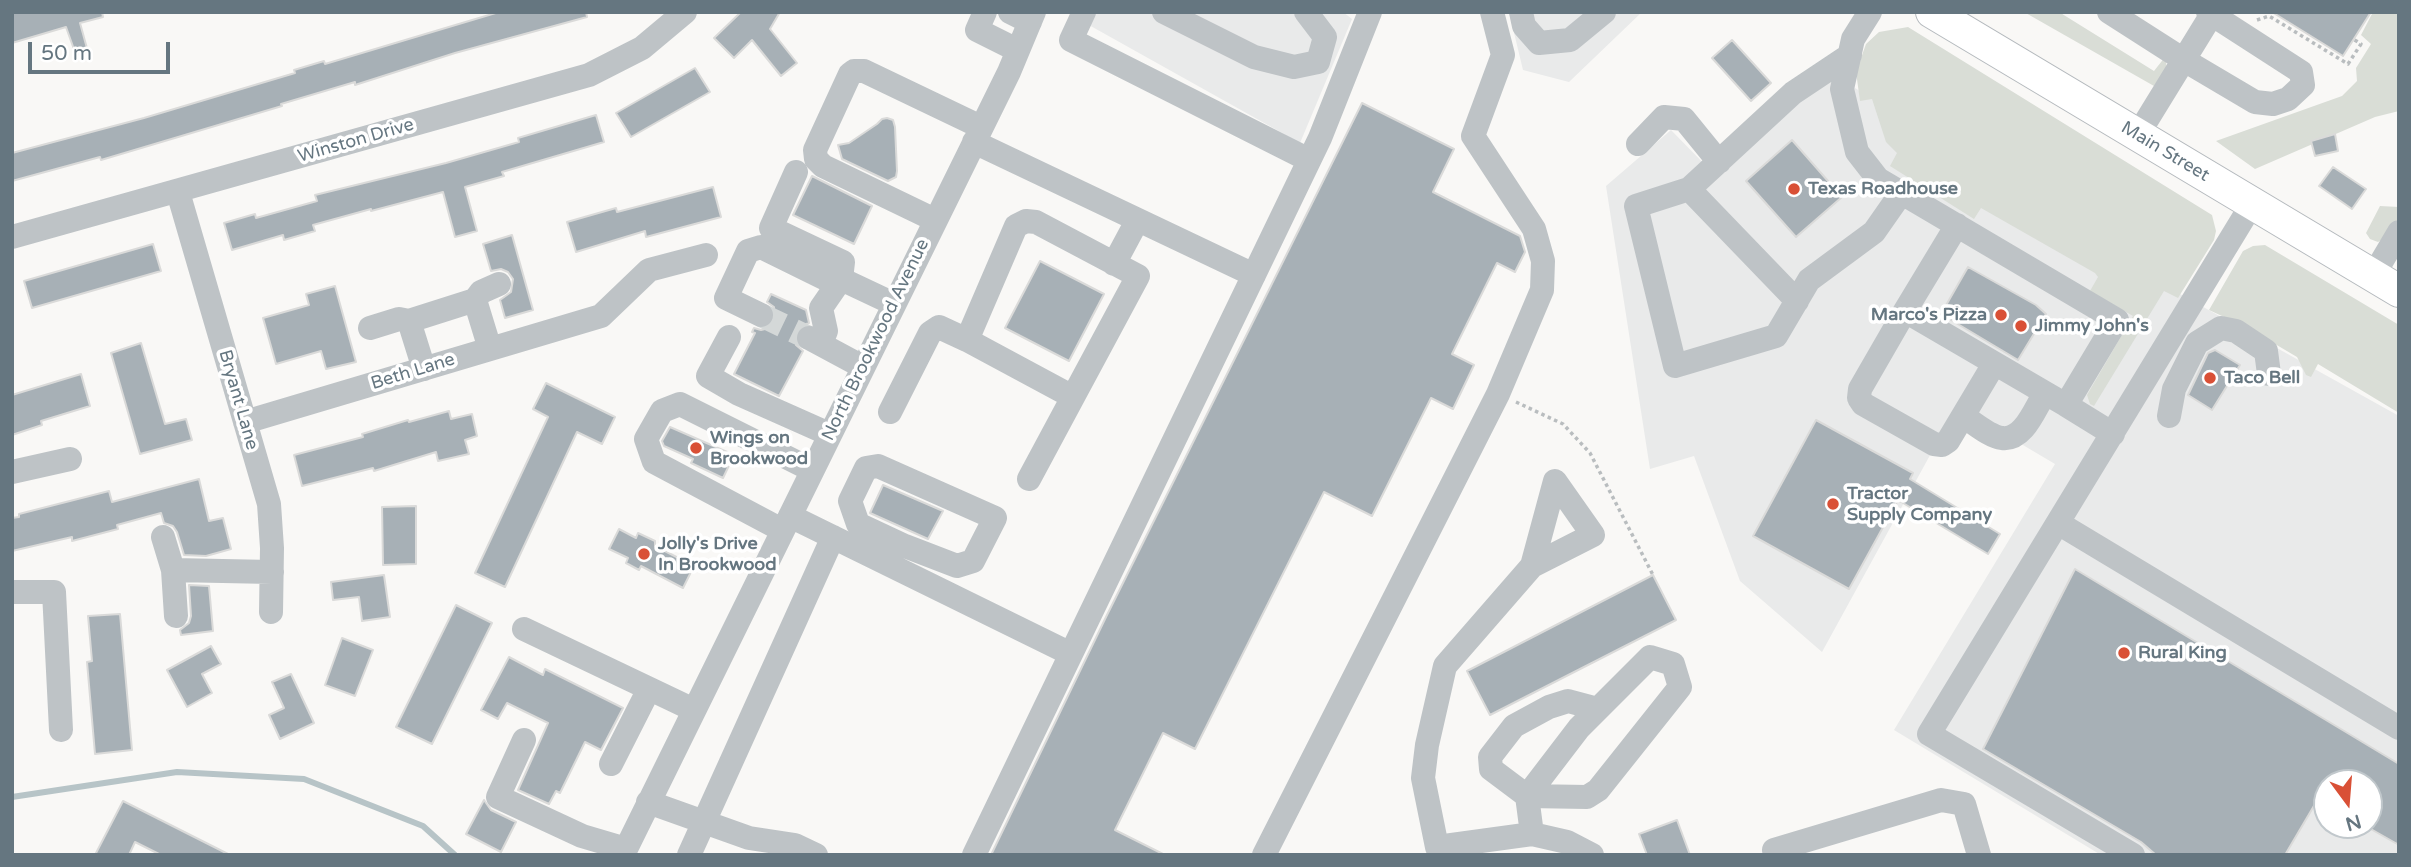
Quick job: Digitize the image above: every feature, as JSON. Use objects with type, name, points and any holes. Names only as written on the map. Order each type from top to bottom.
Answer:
[{"type":"main road","name":"Main Street","points":[[1932,12],[2386,283]]},
{"type":"street","name":"Winston Drive","points":[[12,237],[589,75],[642,48],[685,12]]},
{"type":"street","points":[[985,12],[977,30],[1017,50]]},
{"type":"street","points":[[1084,12],[1072,40],[1309,160]]},
{"type":"street","points":[[1164,12],[1254,57],[1294,67],[1318,62],[1346,71]]},
{"type":"street","points":[[1306,12],[1325,37],[1318,62]]},
{"type":"street","points":[[974,855],[1309,160],[1370,12]]},
{"type":"street","points":[[1264,855],[1498,394],[1542,290],[1543,261],[1534,229],[1473,136],[1503,55],[1492,12]]},
{"type":"street","points":[[1521,12],[1524,26],[1539,43],[1570,40],[1604,12]]},
{"type":"street","points":[[1870,12],[1853,39],[1842,89],[1857,152],[1878,179],[2117,320],[2055,399],[2012,437],[2000,438],[1963,416]]},
{"type":"street","points":[[2109,12],[2184,60],[2255,102],[2273,104],[2288,99],[2303,85],[2301,72],[2210,13],[2184,60],[2137,136]]},
{"type":"street","name":"North Brookwood Avenue","points":[[625,852],[978,134],[1017,50],[1025,15]]},
{"type":"street","points":[[1850,55],[1793,93],[1689,189],[1636,206],[1675,366],[1776,336],[1809,280],[1874,232],[1902,192]]},
{"type":"street","points":[[935,220],[823,166],[816,159],[815,150],[850,74],[854,71],[864,71],[1137,221],[1254,275]]},
{"type":"street","points":[[1638,144],[1664,117],[1684,119],[1719,162]]},
{"type":"street","points":[[796,172],[771,228],[843,262],[841,279],[821,309],[826,331],[815,341],[863,367]]},
{"type":"street","points":[[1689,189],[1797,301]]},
{"type":"street","name":"Bryant Lane","points":[[178,192],[269,504],[271,612]]},
{"type":"street","points":[[2133,855],[1929,734],[2252,204]]},
{"type":"street","points":[[967,340],[1016,226],[1026,221],[1036,222],[1138,276],[1029,480]]},
{"type":"street","points":[[1114,264],[1137,221]]},
{"type":"street","points":[[1957,225],[1860,390],[1859,398],[1863,404],[1934,444],[1942,445],[1948,442],[1994,364]]},
{"type":"street","points":[[2386,283],[2399,232]]},
{"type":"street","points":[[761,315],[726,298],[748,251],[761,247],[826,279],[841,279],[894,304]]},
{"type":"street","name":"Beth Lane","points":[[245,422],[601,316],[649,270],[706,255]]},
{"type":"street","points":[[370,328],[399,319],[408,321],[475,300],[481,292],[499,284]]},
{"type":"street","points":[[475,300],[490,349]]},
{"type":"street","points":[[1905,311],[2113,434]]},
{"type":"street","points":[[408,321],[424,369]]},
{"type":"street","points":[[890,412],[930,333],[939,327],[1073,397]]},
{"type":"street","points":[[2169,416],[2174,389],[2197,343],[2221,328],[2236,331],[2266,351],[2269,374]]},
{"type":"street","points":[[729,337],[708,376],[739,394],[829,434]]},
{"type":"street","points":[[812,470],[680,404],[662,411],[646,439],[654,463],[786,523],[833,537],[1071,654]]},
{"type":"street","points":[[12,472],[70,458]]},
{"type":"street","points":[[878,466],[995,518],[973,561],[957,566],[905,546],[858,524],[850,501],[866,468],[878,466]]},
{"type":"street","points":[[2058,523],[2399,728]]},
{"type":"street","points":[[163,537],[173,570],[177,617]]},
{"type":"street","points":[[689,855],[833,537]]},
{"type":"street","points":[[1532,566],[1445,666],[1427,745],[1423,778],[1437,847],[1532,834],[1567,842],[1592,855]]},
{"type":"street","points":[[173,570],[272,572]]},
{"type":"street","points":[[12,592],[54,592],[61,730]]},
{"type":"street","points":[[524,629],[694,710]]},
{"type":"street","points":[[1532,834],[1528,796],[1579,728],[1598,709],[1650,657],[1672,664],[1680,687],[1598,790],[1587,797],[1528,796],[1491,769],[1490,757],[1514,726],[1549,707],[1568,701],[1598,709]]},
{"type":"street","points":[[611,764],[649,689]]},
{"type":"street","points":[[524,740],[498,797],[582,836],[625,852]]},
{"type":"street","points":[[1774,850],[1941,800],[1964,804],[1979,855]]},
{"type":"street","points":[[648,802],[749,838],[795,845],[816,855]]},
{"type":"path","points":[[2252,22],[2269,16],[2348,64],[2361,44],[2353,39]]},
{"type":"path","points":[[1498,394],[1563,424],[1590,453],[1653,575]]},
{"type":"shaded area","points":[[1073,12],[1343,12],[1352,19],[1300,143],[1071,15]]},
{"type":"shaded area","points":[[1509,12],[1642,12],[1569,82],[1523,70]]},
{"type":"shaded area","points":[[2024,12],[2059,12],[2154,71],[2165,57],[2167,68],[2154,86]]},
{"type":"shaded area","points":[[2373,12],[2399,12],[2399,111],[2375,117],[2255,169],[2216,141],[2342,96],[2357,81],[2356,68],[2371,44],[2361,35]]},
{"type":"shaded area","points":[[1908,27],[2212,215],[2216,231],[2214,240],[2178,298],[2164,291],[2094,406],[2090,404],[2087,395],[2133,316],[2090,291],[2098,277],[2095,273],[1981,208],[1974,219],[1890,166],[1897,153],[1886,142],[1872,99],[1860,101],[1856,72],[1866,44],[1879,32]]},
{"type":"shaded area","points":[[1830,72],[2162,284],[2399,416],[2399,855],[2101,855],[1894,730],[2055,464],[1957,406],[1822,652],[1740,581],[1694,456],[1650,469],[1606,186],[1671,130],[1716,176]]},
{"type":"shaded area","points":[[2380,206],[2399,207],[2394,228],[2378,242],[2370,239],[2366,233]]},
{"type":"shaded area","points":[[2265,245],[2399,325],[2399,413],[2318,364],[2311,377],[2306,375],[2297,357],[2248,328],[2209,310],[2243,251],[2253,246]]},
{"type":"building","points":[[12,12],[102,12],[103,17],[80,23],[88,52],[76,55],[66,27],[12,43]]},
{"type":"building","points":[[499,12],[586,12],[587,17],[455,53],[355,85],[355,82],[101,160],[100,157],[12,181],[12,153],[144,118],[295,73],[294,70],[324,61],[325,64]]},
{"type":"building","points":[[741,12],[780,12],[770,29],[797,63],[781,76],[752,40],[734,58],[714,38]]},
{"type":"building","points":[[2272,12],[2371,12],[2343,56]]},
{"type":"building","points":[[1732,40],[1771,83],[1751,101],[1712,58]]},
{"type":"building","points":[[695,68],[710,92],[631,137],[616,113]]},
{"type":"building","points":[[1362,103],[1454,149],[1433,192],[1520,236],[1525,252],[1515,272],[1497,263],[1452,354],[1474,365],[1453,409],[1431,398],[1372,516],[1324,492],[1195,749],[1163,733],[1115,830],[1165,855],[991,855],[1106,617]]},
{"type":"building","points":[[596,115],[604,142],[502,172],[504,176],[465,187],[477,231],[455,237],[443,192],[313,225],[315,231],[284,240],[283,235],[232,250],[224,223],[255,214],[256,218],[317,201],[315,195],[446,163],[519,142],[518,138]]},
{"type":"building","points":[[887,118],[893,120],[895,127],[897,171],[896,177],[888,181],[842,159],[838,145],[849,143]]},
{"type":"building","points":[[2335,134],[2338,151],[2315,156],[2311,141]]},
{"type":"building","name":"Texas Roadhouse","points":[[1792,140],[1842,197],[1796,237],[1746,181]]},
{"type":"building","points":[[2333,167],[2366,189],[2352,209],[2319,186]]},
{"type":"building","points":[[812,176],[872,206],[854,244],[793,215]]},
{"type":"building","points":[[713,187],[721,217],[646,237],[645,231],[576,252],[567,222],[616,208],[617,212]]},
{"type":"building","points":[[512,235],[533,310],[505,318],[500,300],[511,292],[513,279],[508,272],[501,269],[491,271],[483,244]]},
{"type":"building","points":[[153,244],[161,271],[32,308],[24,281]]},
{"type":"building","points":[[1040,261],[1104,294],[1069,361],[1005,328]]},
{"type":"building","points":[[1968,267],[2036,305],[2046,314],[2018,360],[1941,314]]},
{"type":"building","points":[[335,286],[356,362],[326,369],[321,351],[276,364],[263,318],[309,305],[306,294]]},
{"type":"building","points":[[771,294],[806,310],[809,323],[796,332],[796,345],[803,351],[779,396],[734,374],[755,333],[752,332],[754,328],[769,328],[775,321],[774,307],[767,302]]},
{"type":"building","points":[[141,343],[165,424],[186,419],[192,440],[140,454],[111,353]]},
{"type":"building","name":"Taco Bell","points":[[2215,350],[2240,365],[2212,410],[2188,395],[2208,353]]},
{"type":"building","points":[[81,374],[90,406],[41,421],[42,425],[12,435],[12,395]]},
{"type":"building","points":[[546,383],[615,417],[602,444],[577,432],[505,587],[475,573],[548,417],[533,409]]},
{"type":"building","points":[[449,411],[451,419],[472,414],[477,436],[465,440],[469,454],[438,461],[436,452],[374,471],[373,468],[302,486],[294,455],[363,437],[362,434],[408,420],[409,422]]},
{"type":"building","name":"Tractor Supply Company","points":[[1816,420],[1913,473],[1910,479],[2000,534],[1988,554],[1898,500],[1849,589],[1753,536]]},
{"type":"building","name":"Wings on Brookwood","points":[[670,427],[734,455],[723,478],[691,463],[693,459],[664,446],[662,441]]},
{"type":"building","points":[[199,479],[209,521],[223,518],[231,549],[206,556],[184,555],[177,532],[173,526],[164,523],[161,513],[117,525],[118,529],[72,541],[72,537],[12,551],[12,518],[19,517],[19,514],[109,491],[112,502]]},
{"type":"building","points":[[883,485],[943,511],[928,539],[870,513]]},
{"type":"building","points":[[416,506],[416,564],[383,565],[382,507]]},
{"type":"building","name":"Jolly's Drive In Brookwood","points":[[619,529],[636,538],[638,533],[655,541],[655,546],[694,566],[683,588],[641,566],[639,570],[626,563],[628,558],[609,549]]},
{"type":"building","name":"Rural King","points":[[2075,569],[2399,764],[2399,845],[2383,836],[2383,769],[2313,769],[2313,807],[2285,855],[2156,855],[2141,842],[1983,749]]},
{"type":"building","points":[[384,575],[390,617],[362,621],[359,597],[333,600],[331,582]]},
{"type":"building","points":[[1653,575],[1676,620],[1490,715],[1467,671]]},
{"type":"building","points":[[189,585],[209,586],[213,631],[181,635],[180,630],[189,623],[191,616]]},
{"type":"building","points":[[456,605],[492,623],[432,744],[396,727]]},
{"type":"building","points":[[120,614],[132,750],[95,754],[87,662],[92,661],[88,616]]},
{"type":"building","points":[[342,638],[373,650],[355,696],[325,685]]},
{"type":"building","points":[[211,646],[221,664],[202,674],[212,693],[187,707],[167,670]]},
{"type":"building","points":[[509,657],[543,675],[545,669],[623,708],[601,750],[585,742],[560,793],[556,791],[549,804],[518,790],[548,723],[507,703],[498,719],[481,710]]},
{"type":"building","points":[[291,674],[314,723],[280,739],[269,715],[284,708],[272,682]]},
{"type":"building","points":[[484,800],[491,810],[516,822],[501,852],[466,834]]},
{"type":"building","points":[[123,801],[230,855],[161,855],[135,842],[129,855],[95,855]]},
{"type":"building","points":[[1677,820],[1690,855],[1647,855],[1639,834]]},
{"type":"waterway","points":[[12,797],[177,772],[304,779],[423,826],[455,855]]},
{"type":"tunnel","points":[[761,315],[809,338]]},
{"type":"place","name":"Texas Roadhouse","points":[[1794,189]]},
{"type":"place","name":"Marco's Pizza","points":[[2001,315]]},
{"type":"place","name":"Jimmy John's","points":[[2021,326]]},
{"type":"place","name":"Taco Bell","points":[[2210,378]]},
{"type":"place","name":"Wings on Brookwood","points":[[696,448]]},
{"type":"place","name":"Tractor Supply Company","points":[[1833,504]]},
{"type":"place","name":"Jolly's Drive In Brookwood","points":[[644,554]]},
{"type":"place","name":"Rural King","points":[[2124,653]]}]
